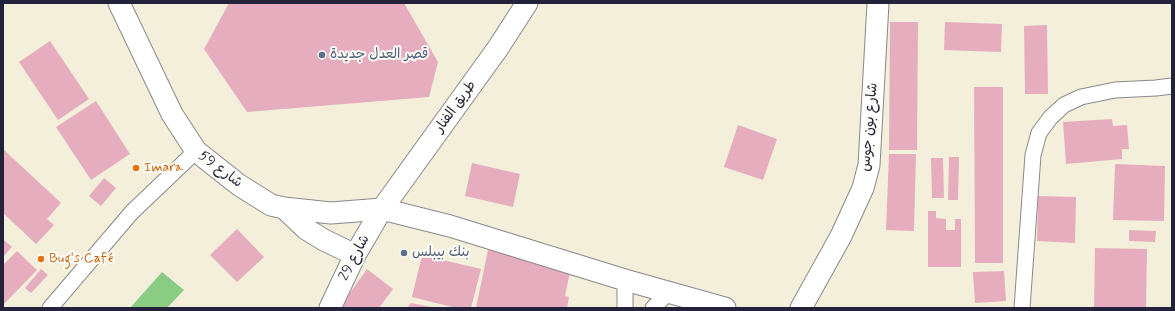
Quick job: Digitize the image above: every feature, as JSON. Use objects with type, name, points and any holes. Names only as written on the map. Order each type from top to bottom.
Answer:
[{"type":"street","name":"شارع 59","points":[[119,3],[172,114],[196,151],[239,185],[271,204],[284,208],[331,213],[382,209],[450,226],[625,280],[726,308]]},
{"type":"street","name":"طريق الفنار","points":[[382,209],[494,54],[527,3]]},
{"type":"street","name":"شارع بون جوس","points":[[801,308],[846,224],[863,188],[869,165],[878,3]]},
{"type":"street","points":[[1022,308],[1033,155],[1039,133],[1050,118],[1064,105],[1081,97],[1115,90],[1172,86]]},
{"type":"street","points":[[50,308],[132,212],[196,151]]},
{"type":"street","points":[[284,208],[306,229],[324,240],[355,255]]},
{"type":"street","name":"شارع 29","points":[[330,308],[355,255],[382,209]]},
{"type":"street","points":[[625,280],[625,308]]},
{"type":"street","points":[[653,308],[669,292]]},
{"type":"green space","points":[[162,272],[184,290],[167,308],[130,308]]},
{"type":"building","name":"قصر العدل جديدة","points":[[229,3],[404,3],[438,62],[429,97],[247,112],[204,49]]},
{"type":"building","points":[[890,22],[918,22],[917,150],[889,150]]},
{"type":"building","points":[[945,22],[1002,24],[1001,52],[944,50]]},
{"type":"building","points":[[1047,25],[1048,94],[1025,94],[1024,26]]},
{"type":"building","points":[[50,41],[89,99],[58,120],[19,62]]},
{"type":"building","points":[[974,87],[1003,87],[1003,263],[975,263]]},
{"type":"building","points":[[96,101],[130,154],[91,180],[56,127]]},
{"type":"building","points":[[1112,119],[1113,126],[1127,125],[1129,149],[1122,149],[1122,159],[1066,164],[1063,122]]},
{"type":"building","points":[[738,125],[777,139],[763,180],[724,167]]},
{"type":"building","points":[[3,149],[61,203],[47,219],[54,225],[36,244],[3,213]]},
{"type":"building","points":[[889,154],[916,154],[914,231],[886,230]]},
{"type":"building","points":[[949,157],[959,157],[958,200],[948,200]]},
{"type":"building","points":[[931,158],[943,158],[944,198],[932,198]]},
{"type":"building","points":[[472,163],[520,174],[513,207],[465,196]]},
{"type":"building","points":[[1115,164],[1165,166],[1164,221],[1113,220]]},
{"type":"building","points":[[104,178],[116,188],[101,206],[89,196]]},
{"type":"building","points":[[1038,196],[1076,197],[1075,243],[1037,241]]},
{"type":"building","points":[[928,211],[936,211],[936,218],[946,219],[946,230],[955,230],[955,219],[961,219],[961,267],[928,267]]},
{"type":"building","points":[[237,229],[264,257],[237,282],[210,255]]},
{"type":"building","points":[[1129,230],[1156,231],[1155,242],[1129,241]]},
{"type":"building","points":[[3,239],[12,247],[3,257]]},
{"type":"building","points":[[1095,248],[1147,249],[1146,308],[1094,308]]},
{"type":"building","points":[[488,250],[571,267],[565,296],[569,297],[567,308],[476,308]]},
{"type":"building","points":[[17,251],[37,270],[3,305],[3,265]]},
{"type":"building","points":[[422,255],[481,269],[471,308],[456,308],[412,297]]},
{"type":"building","points":[[41,269],[48,275],[31,293],[25,288]]},
{"type":"building","points":[[367,269],[393,289],[379,308],[339,308]]},
{"type":"building","points":[[1004,271],[1006,301],[975,303],[973,272]]},
{"type":"building","points":[[411,303],[432,307],[432,308],[407,308]]},
{"type":"place","name":"قصر العدل جديدة","points":[[322,55]]},
{"type":"place","name":"Imara","points":[[136,168]]},
{"type":"place","name":"بنك بيبلس","points":[[404,253]]},
{"type":"place","name":"Bug's Café","points":[[41,259]]}]
